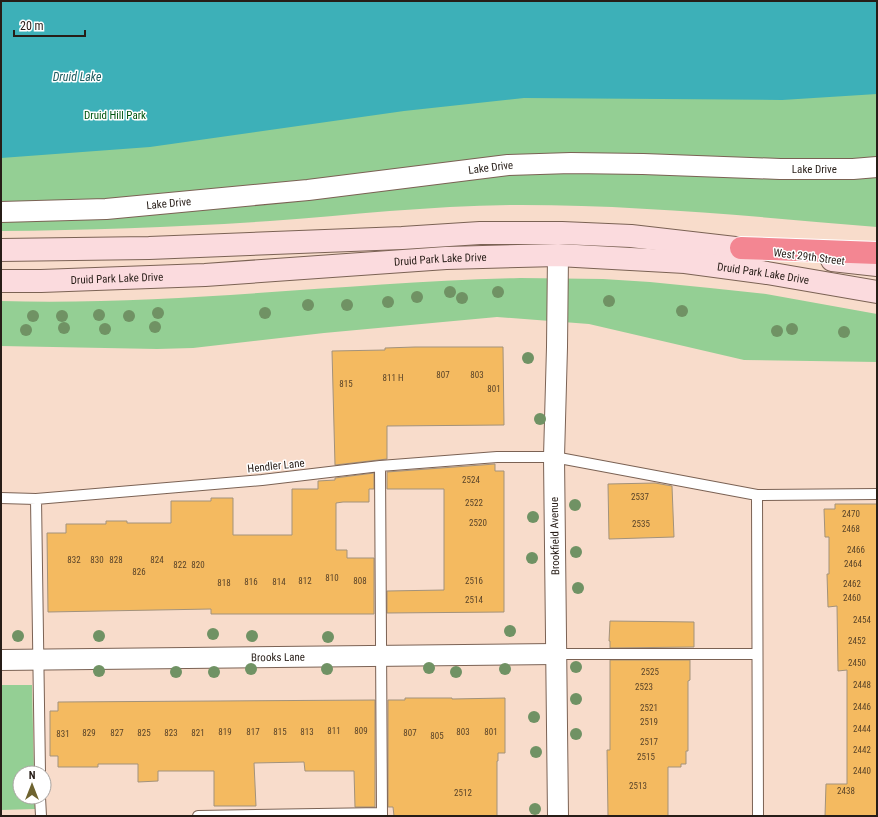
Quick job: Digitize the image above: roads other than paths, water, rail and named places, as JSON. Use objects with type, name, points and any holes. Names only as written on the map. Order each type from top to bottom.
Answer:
[{"type":"highway","points":[[740,248],[877,253]]},
{"type":"main road","name":"Druid Park Lake Drive","points":[[1,250],[149,248],[402,238],[480,233],[562,233],[631,236],[740,248]]},
{"type":"main road","name":"West 29th Street","points":[[740,248],[877,265]]},
{"type":"main road","name":"Druid Park Lake Drive","points":[[1,281],[206,275],[446,258],[558,255],[685,262],[767,273],[877,292]]},
{"type":"street","name":"Lake Drive","points":[[1,212],[106,209],[308,190],[508,165],[571,163],[643,164],[780,169],[877,167]]},
{"type":"street","name":"Brookfield Avenue","points":[[558,255],[554,457],[558,816]]},
{"type":"street","name":"Brooks Lane","points":[[1,660],[556,654]]},
{"type":"lane","name":"Hendler Lane","points":[[1,498],[36,498],[262,480],[380,466],[496,457],[554,457],[756,494],[877,494]]},
{"type":"lane","points":[[198,816],[382,815],[380,466]]},
{"type":"lane","points":[[756,494],[758,816]]},
{"type":"lane","points":[[36,498],[40,765]]},
{"type":"lane","points":[[556,654],[757,654]]},
{"type":"lane","points":[[40,805],[41,816]]},
{"type":"water","name":"Druid Lake","points":[[1,1],[877,1],[877,94],[782,100],[524,98],[404,111],[150,147],[1,158]]},
{"type":"park label","name":"Druid Hill Park","points":[[115,115]]}]
